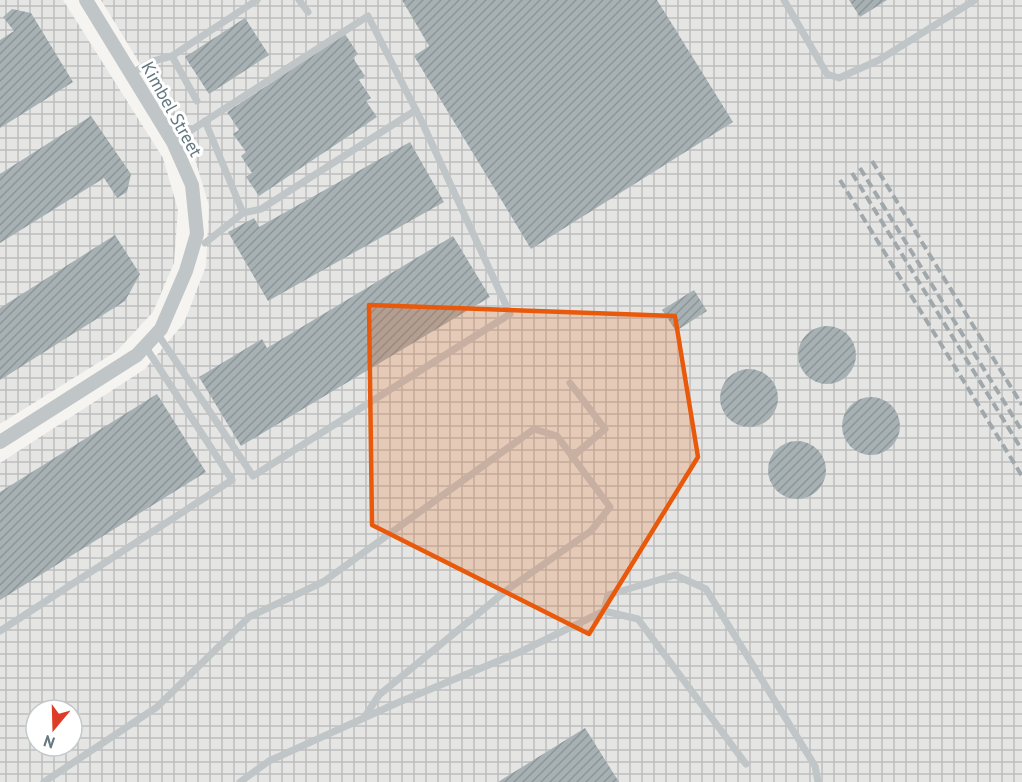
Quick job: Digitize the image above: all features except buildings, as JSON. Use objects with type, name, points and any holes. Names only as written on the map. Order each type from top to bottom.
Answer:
[{"type":"street","name":"Kimbel Street","points":[[0,442],[137,355],[161,329],[186,271],[197,234],[192,185],[173,142],[86,0]]},
{"type":"lane","points":[[132,73],[153,62],[172,56],[257,0]]},
{"type":"lane","points":[[299,0],[308,12]]},
{"type":"lane","points":[[784,0],[827,74],[839,78],[879,60],[975,0]]},
{"type":"lane","points":[[157,333],[253,476],[510,314],[416,110],[368,16],[173,142]]},
{"type":"lane","points":[[172,56],[197,101]]},
{"type":"lane","points":[[205,243],[243,213],[261,209],[416,110]]},
{"type":"lane","points":[[205,122],[243,213]]},
{"type":"lane","points":[[0,631],[232,480],[145,346]]},
{"type":"lane","points":[[570,383],[605,429],[572,457]]},
{"type":"lane","points":[[44,782],[157,707],[249,617],[323,582],[534,429],[557,436],[610,507],[591,531],[507,590],[379,695],[364,718]]},
{"type":"lane","points":[[604,611],[608,596],[675,575],[706,589],[815,766],[818,782]]},
{"type":"lane","points":[[240,782],[269,760],[520,652],[604,611],[638,619],[746,764]]},
{"type":"highlighted area","points":[[369,305],[675,316],[698,457],[589,634],[372,525]]},
{"type":"shaded area","points":[[0,0],[63,0],[163,158],[178,210],[174,263],[153,312],[117,351],[0,424]]},
{"type":"shaded area","points":[[101,0],[1022,0],[1022,782],[0,782],[0,463],[145,369],[184,323],[206,266],[209,206],[192,149]]},
{"type":"railway","points":[[872,161],[1022,405]]},
{"type":"railway","points":[[860,168],[1022,431]]},
{"type":"railway","points":[[852,173],[1022,450]]},
{"type":"railway","points":[[840,180],[1022,476]]}]
